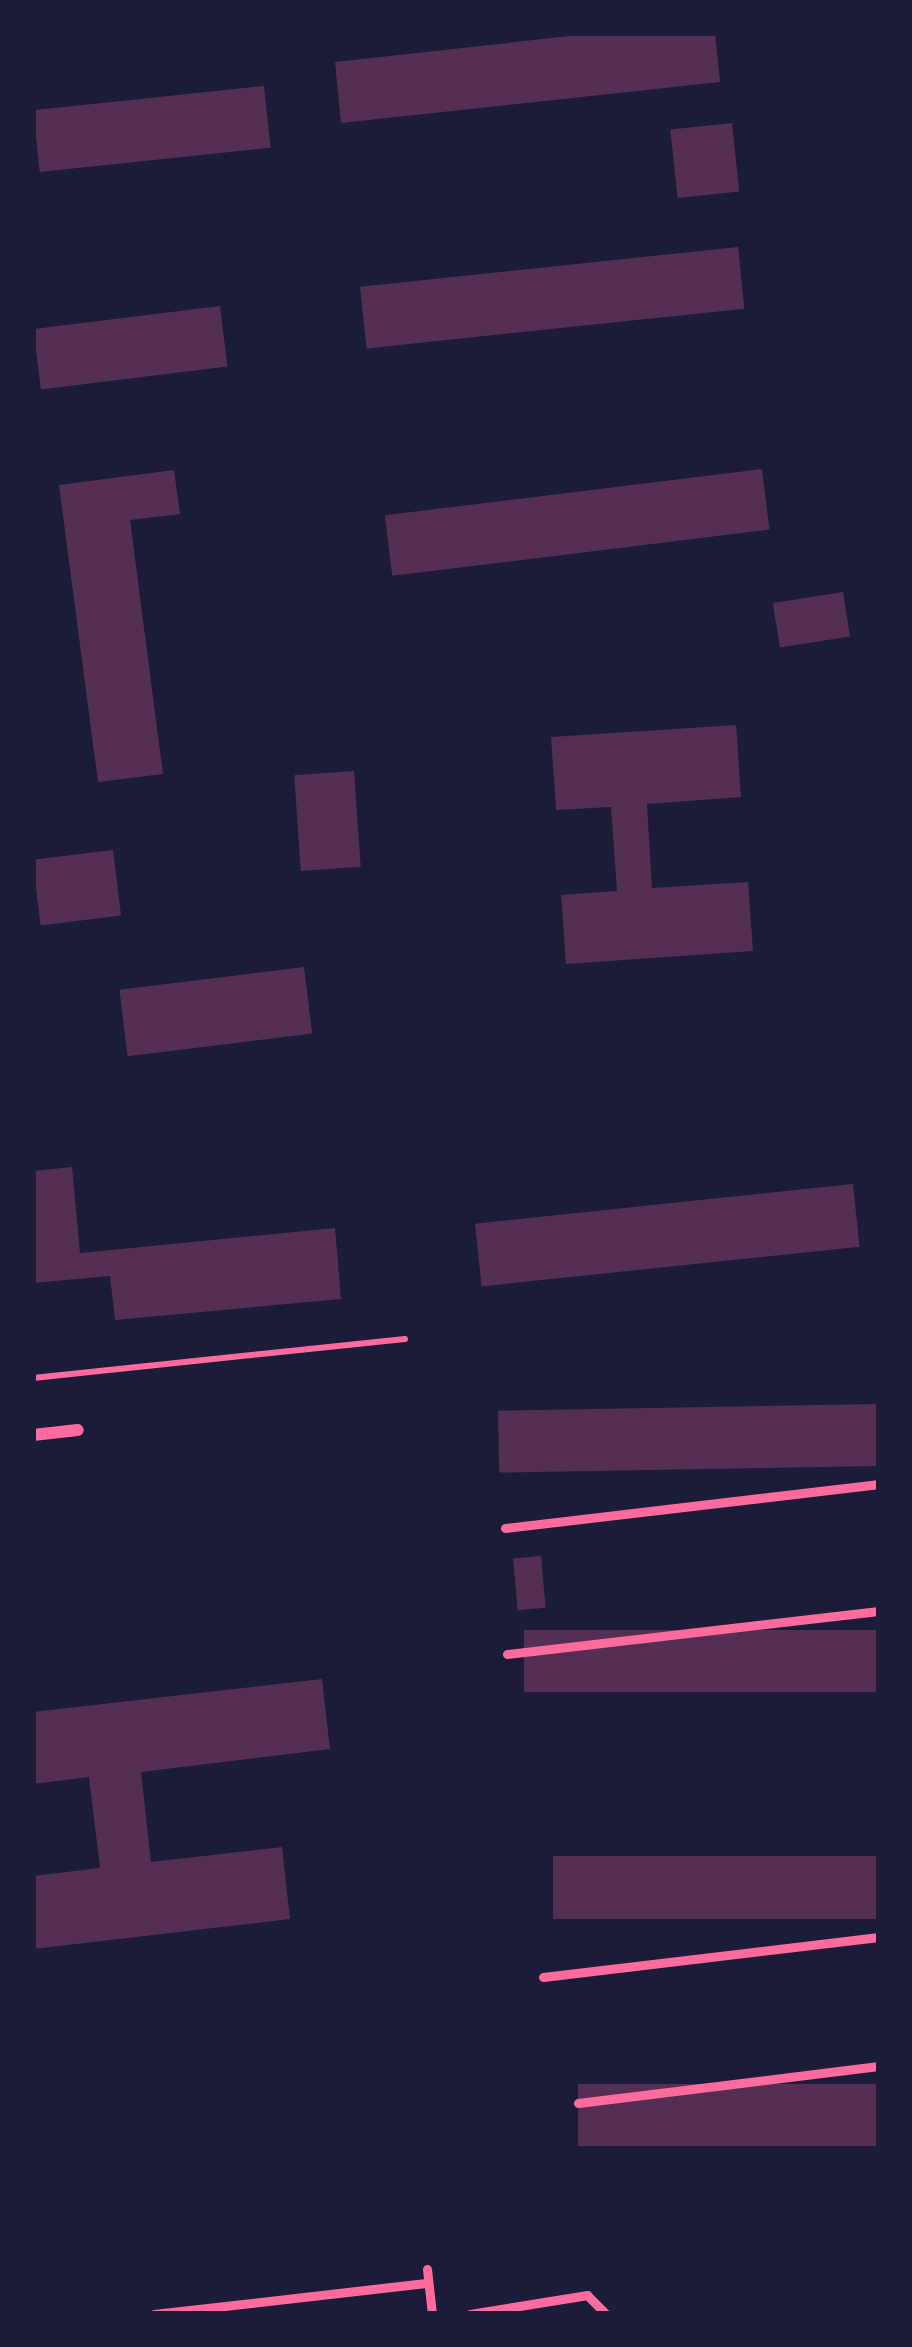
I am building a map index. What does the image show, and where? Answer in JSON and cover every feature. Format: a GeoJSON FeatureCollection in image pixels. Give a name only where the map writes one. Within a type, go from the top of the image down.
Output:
{"type":"FeatureCollection","features":[{"type":"Feature","properties":{"kind":"street"},"geometry":{"type":"LineString","coordinates":[[33,1435],[78,1430]]}},
{"type":"Feature","properties":{"kind":"lane"},"geometry":{"type":"LineString","coordinates":[[506,1528],[879,1484]]}},
{"type":"Feature","properties":{"kind":"lane"},"geometry":{"type":"LineString","coordinates":[[507,1654],[879,1611]]}},
{"type":"Feature","properties":{"kind":"lane"},"geometry":{"type":"LineString","coordinates":[[543,1977],[879,1937]]}},
{"type":"Feature","properties":{"kind":"lane"},"geometry":{"type":"LineString","coordinates":[[578,2103],[879,2066]]}},
{"type":"Feature","properties":{"kind":"lane"},"geometry":{"type":"LineString","coordinates":[[427,2269],[432,2314]]}},
{"type":"Feature","properties":{"kind":"lane"},"geometry":{"type":"LineString","coordinates":[[154,2314],[428,2283]]}},
{"type":"Feature","properties":{"kind":"lane"},"geometry":{"type":"LineString","coordinates":[[470,2314],[586,2295],[606,2314]]}},
{"type":"Feature","properties":{"kind":"path"},"geometry":{"type":"LineString","coordinates":[[33,1378],[405,1339]]}},
{"type":"Feature","properties":{"kind":"building"},"geometry":{"type":"Polygon","coordinates":[[[597,33],[715,33],[720,82],[341,123],[335,62],[597,33]]]}},
{"type":"Feature","properties":{"kind":"building"},"geometry":{"type":"Polygon","coordinates":[[[264,86],[270,148],[40,172],[33,110],[264,86]]]}},
{"type":"Feature","properties":{"kind":"building"},"geometry":{"type":"Polygon","coordinates":[[[732,123],[739,192],[678,198],[670,129],[732,123]]]}},
{"type":"Feature","properties":{"kind":"building"},"geometry":{"type":"Polygon","coordinates":[[[738,247],[744,309],[367,348],[360,287],[738,247]]]}},
{"type":"Feature","properties":{"kind":"building"},"geometry":{"type":"Polygon","coordinates":[[[220,306],[227,367],[41,389],[33,329],[220,306]]]}},
{"type":"Feature","properties":{"kind":"building"},"geometry":{"type":"Polygon","coordinates":[[[762,469],[769,530],[392,576],[385,515],[762,469]]]}},
{"type":"Feature","properties":{"kind":"building"},"geometry":{"type":"Polygon","coordinates":[[[174,470],[180,514],[130,520],[163,774],[98,782],[59,485],[174,470]]]}},
{"type":"Feature","properties":{"kind":"building"},"geometry":{"type":"Polygon","coordinates":[[[843,592],[850,636],[780,648],[773,603],[843,592]]]}},
{"type":"Feature","properties":{"kind":"building"},"geometry":{"type":"Polygon","coordinates":[[[736,725],[741,797],[647,804],[652,888],[748,882],[753,951],[566,964],[561,895],[617,891],[611,807],[556,810],[551,737],[736,725]]]}},
{"type":"Feature","properties":{"kind":"building"},"geometry":{"type":"Polygon","coordinates":[[[354,771],[361,867],[301,871],[294,775],[354,771]]]}},
{"type":"Feature","properties":{"kind":"building"},"geometry":{"type":"Polygon","coordinates":[[[113,850],[121,916],[41,925],[33,860],[113,850]]]}},
{"type":"Feature","properties":{"kind":"building"},"geometry":{"type":"Polygon","coordinates":[[[304,967],[312,1034],[128,1056],[119,990],[304,967]]]}},
{"type":"Feature","properties":{"kind":"building"},"geometry":{"type":"Polygon","coordinates":[[[72,1167],[80,1253],[335,1228],[341,1299],[115,1320],[110,1276],[33,1283],[33,1171],[72,1167]]]}},
{"type":"Feature","properties":{"kind":"building"},"geometry":{"type":"Polygon","coordinates":[[[853,1184],[860,1247],[482,1286],[475,1224],[853,1184]]]}},
{"type":"Feature","properties":{"kind":"building"},"geometry":{"type":"Polygon","coordinates":[[[878,1404],[879,1466],[499,1473],[498,1411],[878,1404]]]}},
{"type":"Feature","properties":{"kind":"building"},"geometry":{"type":"Polygon","coordinates":[[[541,1556],[546,1608],[518,1610],[513,1558],[541,1556]]]}},
{"type":"Feature","properties":{"kind":"building"},"geometry":{"type":"Polygon","coordinates":[[[524,1630],[879,1630],[879,1692],[524,1692],[524,1630]]]}},
{"type":"Feature","properties":{"kind":"building"},"geometry":{"type":"Polygon","coordinates":[[[322,1679],[330,1749],[141,1772],[151,1862],[282,1847],[290,1919],[33,1949],[33,1876],[100,1868],[89,1777],[33,1784],[33,1712],[322,1679]]]}},
{"type":"Feature","properties":{"kind":"building"},"geometry":{"type":"Polygon","coordinates":[[[553,1856],[879,1856],[879,1919],[553,1919],[553,1856]]]}},
{"type":"Feature","properties":{"kind":"building"},"geometry":{"type":"Polygon","coordinates":[[[578,2084],[879,2084],[879,2146],[578,2146],[578,2084]]]}}]}
